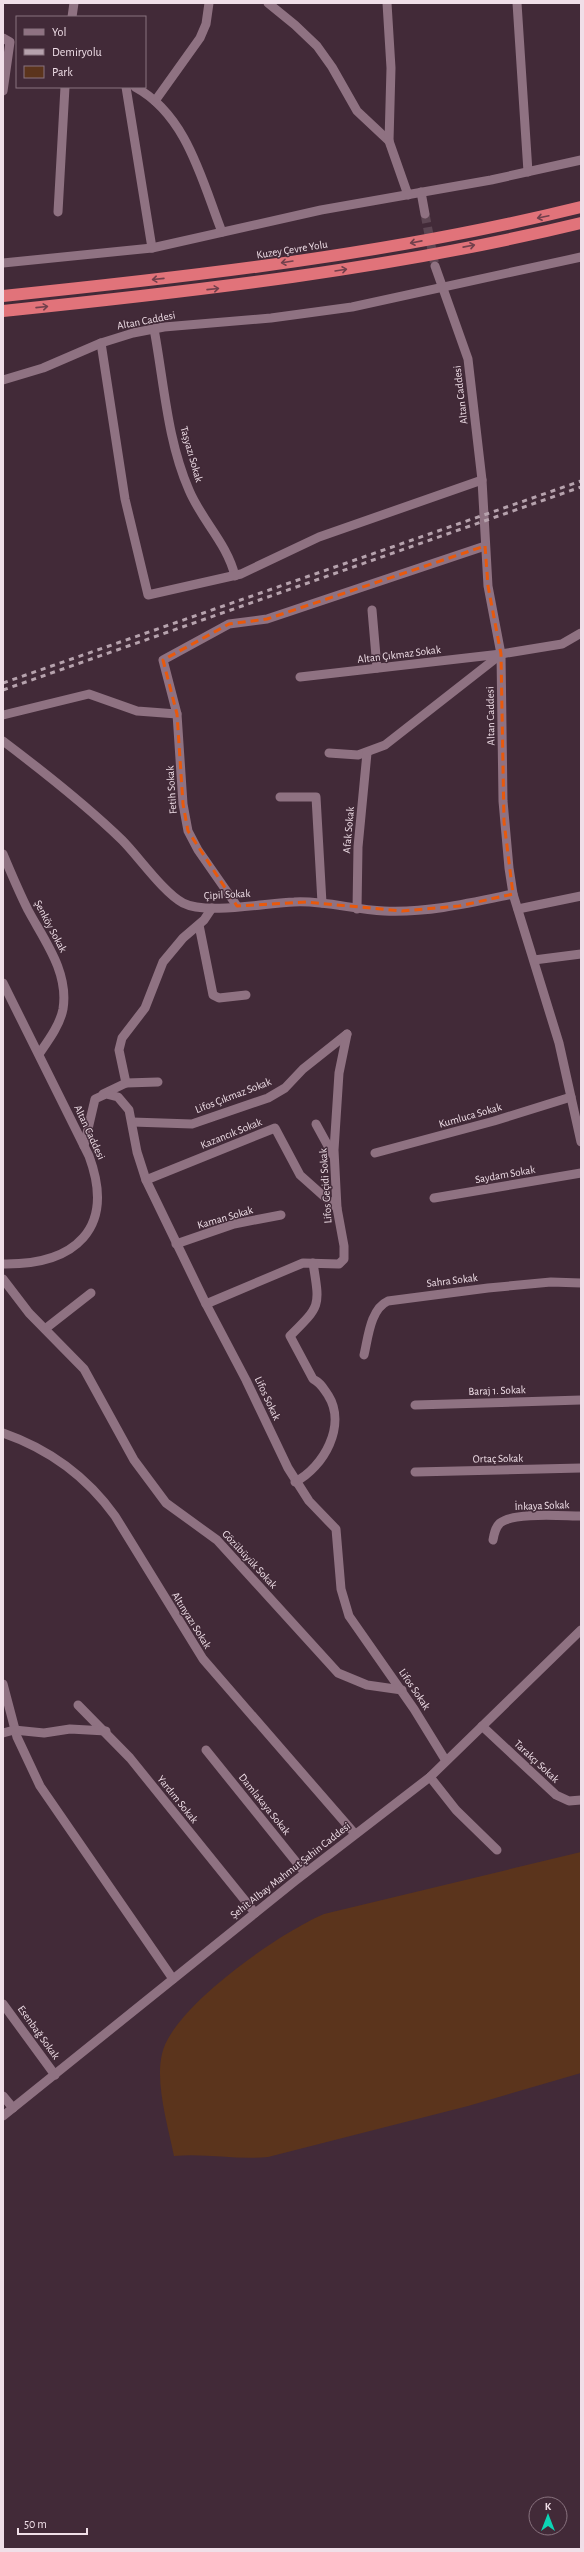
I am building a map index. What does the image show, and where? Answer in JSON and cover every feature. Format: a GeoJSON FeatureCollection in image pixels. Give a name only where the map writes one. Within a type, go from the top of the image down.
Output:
{"type":"FeatureCollection","features":[{"type":"Feature","properties":{"kind":"highway","name":"Kuzey Çevre Yolu"},"geometry":{"type":"LineString","coordinates":[[3,296],[218,273],[381,248],[581,208]]}},
{"type":"Feature","properties":{"kind":"highway"},"geometry":{"type":"LineString","coordinates":[[3,311],[225,287],[372,265],[581,223]]}},
{"type":"Feature","properties":{"kind":"street"},"geometry":{"type":"LineString","coordinates":[[72,16],[74,3]]}},
{"type":"Feature","properties":{"kind":"street"},"geometry":{"type":"LineString","coordinates":[[268,3],[296,25],[316,46],[332,68],[356,111],[389,141]]}},
{"type":"Feature","properties":{"kind":"street"},"geometry":{"type":"LineString","coordinates":[[387,3],[391,68],[389,141],[408,195]]}},
{"type":"Feature","properties":{"kind":"street"},"geometry":{"type":"LineString","coordinates":[[517,3],[528,172]]}},
{"type":"Feature","properties":{"kind":"street"},"geometry":{"type":"LineString","coordinates":[[155,101],[200,38],[206,24],[207,4]]}},
{"type":"Feature","properties":{"kind":"street"},"geometry":{"type":"LineString","coordinates":[[3,91],[10,41]]}},
{"type":"Feature","properties":{"kind":"street"},"geometry":{"type":"LineString","coordinates":[[58,212],[65,88]]}},
{"type":"Feature","properties":{"kind":"street"},"geometry":{"type":"LineString","coordinates":[[126,88],[152,248]]}},
{"type":"Feature","properties":{"kind":"street"},"geometry":{"type":"LineString","coordinates":[[136,88],[155,101],[170,116],[189,147],[222,232]]}},
{"type":"Feature","properties":{"kind":"street"},"geometry":{"type":"LineString","coordinates":[[3,263],[152,248],[321,210],[528,172],[581,160]]}},
{"type":"Feature","properties":{"kind":"street"},"geometry":{"type":"LineString","coordinates":[[421,192],[425,214]]}},
{"type":"Feature","properties":{"kind":"street"},"geometry":{"type":"LineString","coordinates":[[442,286],[581,256]]}},
{"type":"Feature","properties":{"kind":"street","name":"Altan Caddesi"},"geometry":{"type":"LineString","coordinates":[[435,266],[468,359],[482,480],[488,586],[501,654],[504,822],[513,894],[559,1043],[581,1142]]}},
{"type":"Feature","properties":{"kind":"street","name":"Altan Caddesi"},"geometry":{"type":"LineString","coordinates":[[3,380],[43,368],[101,343],[154,329],[312,313],[380,301],[442,286]]}},
{"type":"Feature","properties":{"kind":"street","name":"Taşyazı Sokak"},"geometry":{"type":"LineString","coordinates":[[154,329],[169,416],[183,472],[189,490],[207,524],[225,547],[234,576]]}},
{"type":"Feature","properties":{"kind":"street"},"geometry":{"type":"LineString","coordinates":[[101,343],[125,498],[148,596],[234,576],[319,537],[482,480]]}},
{"type":"Feature","properties":{"kind":"street","name":"Fetih Sokak"},"geometry":{"type":"LineString","coordinates":[[237,906],[198,850],[188,831],[183,804],[177,714],[163,660],[229,624],[267,619],[485,546]]}},
{"type":"Feature","properties":{"kind":"street"},"geometry":{"type":"LineString","coordinates":[[372,610],[377,668]]}},
{"type":"Feature","properties":{"kind":"street","name":"Altan Çıkmaz Sokak"},"geometry":{"type":"LineString","coordinates":[[300,677],[501,654],[562,644],[581,633]]}},
{"type":"Feature","properties":{"kind":"street"},"geometry":{"type":"LineString","coordinates":[[329,753],[348,755],[367,753],[393,739],[501,654]]}},
{"type":"Feature","properties":{"kind":"street"},"geometry":{"type":"LineString","coordinates":[[3,715],[89,694],[137,711],[177,714]]}},
{"type":"Feature","properties":{"kind":"street","name":"Çipil Sokak"},"geometry":{"type":"LineString","coordinates":[[3,741],[100,820],[176,898],[192,906],[212,908],[295,901],[322,903],[357,909],[421,910],[459,906],[513,894]]}},
{"type":"Feature","properties":{"kind":"street","name":"Afak Sokak"},"geometry":{"type":"LineString","coordinates":[[357,909],[358,847],[367,753]]}},
{"type":"Feature","properties":{"kind":"street"},"geometry":{"type":"LineString","coordinates":[[280,796],[316,796],[322,903]]}},
{"type":"Feature","properties":{"kind":"street","name":"Şenköy Sokak"},"geometry":{"type":"LineString","coordinates":[[3,854],[28,909],[51,950],[62,986],[63,1004],[60,1016],[38,1054]]}},
{"type":"Feature","properties":{"kind":"street"},"geometry":{"type":"LineString","coordinates":[[518,909],[581,896]]}},
{"type":"Feature","properties":{"kind":"street"},"geometry":{"type":"LineString","coordinates":[[126,1083],[119,1050],[122,1038],[145,1008],[163,962],[182,938],[199,925],[212,908]]}},
{"type":"Feature","properties":{"kind":"street"},"geometry":{"type":"LineString","coordinates":[[199,925],[214,995],[219,998],[246,995]]}},
{"type":"Feature","properties":{"kind":"street"},"geometry":{"type":"LineString","coordinates":[[534,960],[581,954]]}},
{"type":"Feature","properties":{"kind":"street","name":"Altan Caddesi"},"geometry":{"type":"LineString","coordinates":[[3,983],[84,1146],[94,1169],[99,1190],[99,1205],[92,1225],[74,1245],[56,1256],[28,1263],[3,1264]]}},
{"type":"Feature","properties":{"kind":"street","name":"Lifos Çıkmaz Sokak"},"geometry":{"type":"LineString","coordinates":[[132,1122],[192,1124],[268,1098],[285,1088],[303,1069],[346,1034]]}},
{"type":"Feature","properties":{"kind":"street","name":"Lifos Geçidi Sokak"},"geometry":{"type":"LineString","coordinates":[[206,1304],[303,1263],[339,1264],[344,1260],[344,1246],[337,1208],[334,1156],[339,1073],[346,1034]]}},
{"type":"Feature","properties":{"kind":"street"},"geometry":{"type":"LineString","coordinates":[[84,1146],[92,1106],[95,1099],[126,1083],[158,1082]]}},
{"type":"Feature","properties":{"kind":"street","name":"Lifos Sokak"},"geometry":{"type":"LineString","coordinates":[[101,1095],[110,1094],[121,1099],[129,1110],[137,1152],[146,1180],[176,1244],[246,1380],[295,1482],[336,1529],[342,1589],[346,1607],[350,1616],[402,1690],[446,1761]]}},
{"type":"Feature","properties":{"kind":"street","name":"Kumluca Sokak"},"geometry":{"type":"LineString","coordinates":[[375,1154],[494,1121],[571,1097]]}},
{"type":"Feature","properties":{"kind":"street"},"geometry":{"type":"LineString","coordinates":[[316,1124],[334,1156]]}},
{"type":"Feature","properties":{"kind":"street","name":"Kazancık Sokak"},"geometry":{"type":"LineString","coordinates":[[146,1180],[275,1128],[300,1175],[337,1208]]}},
{"type":"Feature","properties":{"kind":"street","name":"Saydam Sokak"},"geometry":{"type":"LineString","coordinates":[[434,1198],[581,1173]]}},
{"type":"Feature","properties":{"kind":"street","name":"Kaman Sokak"},"geometry":{"type":"LineString","coordinates":[[176,1244],[234,1224],[280,1215]]}},
{"type":"Feature","properties":{"kind":"street"},"geometry":{"type":"LineString","coordinates":[[295,1482],[307,1475],[321,1460],[333,1435],[335,1423],[334,1410],[330,1398],[320,1382],[313,1379],[290,1336],[316,1307],[318,1297],[313,1263]]}},
{"type":"Feature","properties":{"kind":"street","name":"Gözübüyük Sokak"},"geometry":{"type":"LineString","coordinates":[[3,1279],[29,1313],[84,1369],[134,1460],[166,1503],[217,1540],[338,1673],[367,1685],[402,1690]]}},
{"type":"Feature","properties":{"kind":"street","name":"Sahra Sokak"},"geometry":{"type":"LineString","coordinates":[[364,1355],[373,1320],[382,1304],[388,1301],[496,1287],[581,1283]]}},
{"type":"Feature","properties":{"kind":"street"},"geometry":{"type":"LineString","coordinates":[[45,1329],[91,1293]]}},
{"type":"Feature","properties":{"kind":"street","name":"Baraj 1. Sokak"},"geometry":{"type":"LineString","coordinates":[[415,1405],[581,1400]]}},
{"type":"Feature","properties":{"kind":"street","name":"Altınyazı Sokak"},"geometry":{"type":"LineString","coordinates":[[3,1433],[31,1444],[54,1457],[79,1475],[100,1496],[116,1516],[203,1660],[355,1834]]}},
{"type":"Feature","properties":{"kind":"street","name":"Ortaç Sokak"},"geometry":{"type":"LineString","coordinates":[[415,1472],[581,1468]]}},
{"type":"Feature","properties":{"kind":"street","name":"İnkaya Sokak"},"geometry":{"type":"LineString","coordinates":[[493,1540],[495,1530],[500,1523],[511,1518],[581,1516]]}},
{"type":"Feature","properties":{"kind":"street","name":"Şehit Albay Mahmut Şahin Caddesi"},"geometry":{"type":"LineString","coordinates":[[3,2116],[305,1873],[430,1777],[581,1630]]}},
{"type":"Feature","properties":{"kind":"street"},"geometry":{"type":"LineString","coordinates":[[3,1684],[14,1730],[40,1786],[173,1980]]}},
{"type":"Feature","properties":{"kind":"street","name":"Yardım Sokak"},"geometry":{"type":"LineString","coordinates":[[78,1705],[106,1731],[135,1764],[255,1913]]}},
{"type":"Feature","properties":{"kind":"street","name":"Tarakçı Sokak"},"geometry":{"type":"LineString","coordinates":[[482,1726],[556,1795],[569,1801],[581,1800]]}},
{"type":"Feature","properties":{"kind":"street"},"geometry":{"type":"LineString","coordinates":[[3,1733],[14,1730],[44,1733],[70,1729],[106,1731]]}},
{"type":"Feature","properties":{"kind":"street","name":"Damlakaya Sokak"},"geometry":{"type":"LineString","coordinates":[[206,1750],[305,1873]]}},
{"type":"Feature","properties":{"kind":"street"},"geometry":{"type":"LineString","coordinates":[[430,1777],[456,1810],[497,1850]]}},
{"type":"Feature","properties":{"kind":"street","name":"Esenbağ Sokak"},"geometry":{"type":"LineString","coordinates":[[3,2004],[55,2075]]}},
{"type":"Feature","properties":{"kind":"street"},"geometry":{"type":"LineString","coordinates":[[3,2096],[13,2108]]}},
{"type":"Feature","properties":{"kind":"highlighted area"},"geometry":{"type":"Polygon","coordinates":[[[485,546],[488,586],[501,654],[504,822],[513,894],[459,906],[402,911],[306,902],[237,906],[188,831],[183,804],[177,714],[163,660],[229,624],[267,619],[485,546]]]}},
{"type":"Feature","properties":{"kind":"green space"},"geometry":{"type":"Polygon","coordinates":[[[581,1852],[581,2073],[468,2106],[268,2157],[245,2158],[198,2155],[174,2156],[161,2091],[160,2065],[162,2054],[170,2035],[185,2015],[206,1994],[256,1954],[305,1923],[324,1914],[581,1852]]]}},
{"type":"Feature","properties":{"kind":"tunnel"},"geometry":{"type":"LineString","coordinates":[[425,214],[435,266]]}},
{"type":"Feature","properties":{"kind":"railway"},"geometry":{"type":"LineString","coordinates":[[3,683],[581,481]]}},
{"type":"Feature","properties":{"kind":"railway"},"geometry":{"type":"LineString","coordinates":[[3,690],[581,487]]}}]}
